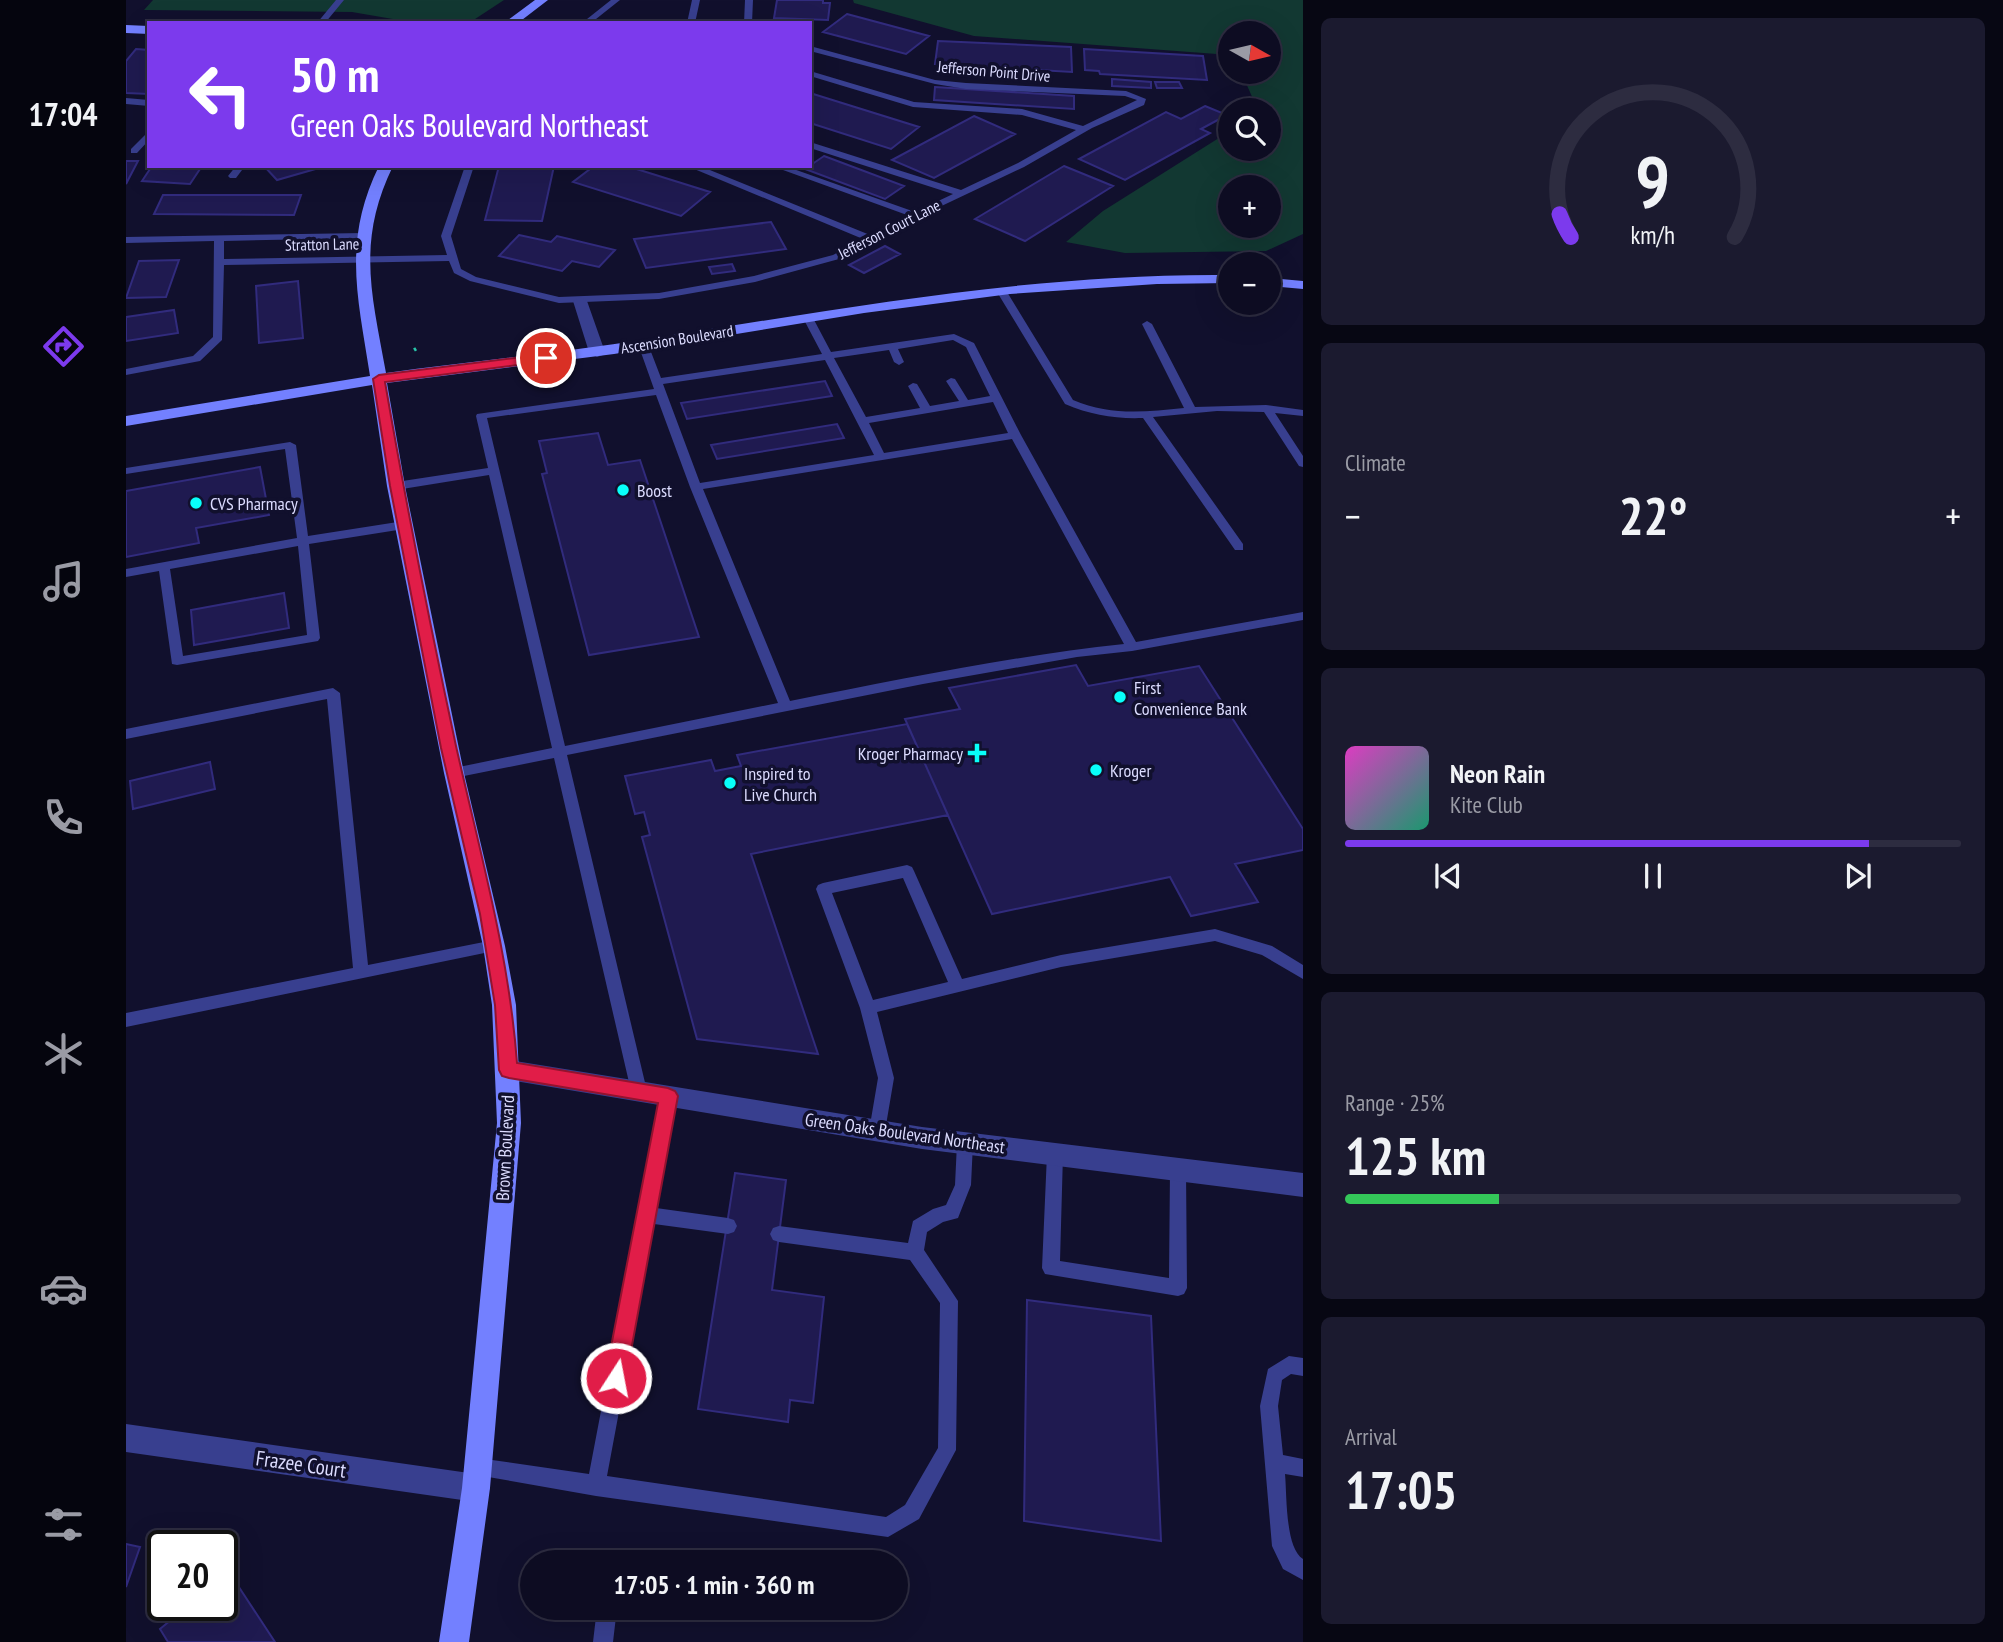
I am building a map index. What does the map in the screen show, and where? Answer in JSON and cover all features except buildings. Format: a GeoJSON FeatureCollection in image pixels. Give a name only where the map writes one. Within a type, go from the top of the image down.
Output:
{"type":"FeatureCollection","features":[{"type":"Feature","properties":{"kind":"street"},"geometry":{"type":"LineString","coordinates":[[513,21],[542,0]]}},
{"type":"Feature","properties":{"kind":"street"},"geometry":{"type":"LineString","coordinates":[[126,29],[147,30]]}},
{"type":"Feature","properties":{"kind":"street","name":"Brown Boulevard"},"geometry":{"type":"LineString","coordinates":[[385,168],[368,209],[360,259],[396,486],[454,773],[494,946],[504,1005],[509,1070],[509,1123],[477,1477],[454,1642]]}},
{"type":"Feature","properties":{"kind":"street","name":"Ascension Boulevard"},"geometry":{"type":"LineString","coordinates":[[126,421],[379,379],[597,352],[898,304],[1092,281],[1218,279]]}},
{"type":"Feature","properties":{"kind":"street"},"geometry":{"type":"LineString","coordinates":[[1281,283],[1303,285]]}},
{"type":"Feature","properties":{"kind":"street"},"geometry":{"type":"LineString","coordinates":[[580,301],[597,352]]}},
{"type":"Feature","properties":{"kind":"street","name":"Green Oaks Boulevard Northeast"},"geometry":{"type":"LineString","coordinates":[[509,1070],[877,1131],[1303,1185]]}},
{"type":"Feature","properties":{"kind":"street","name":"Frazee Court"},"geometry":{"type":"LineString","coordinates":[[126,1438],[477,1477]]}},
{"type":"Feature","properties":{"kind":"lane"},"geometry":{"type":"LineString","coordinates":[[323,21],[340,0]]}},
{"type":"Feature","properties":{"kind":"lane"},"geometry":{"type":"LineString","coordinates":[[589,21],[616,0]]}},
{"type":"Feature","properties":{"kind":"lane"},"geometry":{"type":"LineString","coordinates":[[691,21],[696,0]]}},
{"type":"Feature","properties":{"kind":"lane"},"geometry":{"type":"LineString","coordinates":[[748,0],[748,21]]}},
{"type":"Feature","properties":{"kind":"lane","name":"Jefferson Point Drive"},"geometry":{"type":"LineString","coordinates":[[812,49],[946,83],[1138,97]]}},
{"type":"Feature","properties":{"kind":"lane"},"geometry":{"type":"LineString","coordinates":[[812,74],[913,104],[1022,112],[1084,129]]}},
{"type":"Feature","properties":{"kind":"lane","name":"Jefferson Court Lane"},"geometry":{"type":"LineString","coordinates":[[451,258],[457,271],[473,279],[533,296],[580,301],[666,295],[755,279],[835,257],[915,215],[1021,165],[1084,129],[1141,103],[1142,99],[1138,97]]}},
{"type":"Feature","properties":{"kind":"lane"},"geometry":{"type":"LineString","coordinates":[[126,101],[147,103]]}},
{"type":"Feature","properties":{"kind":"lane"},"geometry":{"type":"LineString","coordinates":[[134,150],[147,136]]}},
{"type":"Feature","properties":{"kind":"lane"},"geometry":{"type":"LineString","coordinates":[[812,146],[961,193]]}},
{"type":"Feature","properties":{"kind":"lane"},"geometry":{"type":"LineString","coordinates":[[233,176],[239,168]]}},
{"type":"Feature","properties":{"kind":"lane"},"geometry":{"type":"LineString","coordinates":[[451,258],[446,236],[469,168]]}},
{"type":"Feature","properties":{"kind":"lane"},"geometry":{"type":"LineString","coordinates":[[696,168],[870,238]]}},
{"type":"Feature","properties":{"kind":"lane"},"geometry":{"type":"LineString","coordinates":[[782,168],[915,215]]}},
{"type":"Feature","properties":{"kind":"lane","name":"Stratton Lane"},"geometry":{"type":"LineString","coordinates":[[126,240],[364,236]]}},
{"type":"Feature","properties":{"kind":"lane"},"geometry":{"type":"LineString","coordinates":[[126,372],[196,359],[218,338],[219,238]]}},
{"type":"Feature","properties":{"kind":"lane","name":"Stratton Lane"},"geometry":{"type":"LineString","coordinates":[[218,262],[360,259],[406,261],[451,258]]}},
{"type":"Feature","properties":{"kind":"lane"},"geometry":{"type":"LineString","coordinates":[[1002,292],[1069,402],[1087,412],[1109,416],[1266,408],[1303,413]]}},
{"type":"Feature","properties":{"kind":"lane"},"geometry":{"type":"LineString","coordinates":[[808,318],[881,457]]}},
{"type":"Feature","properties":{"kind":"lane"},"geometry":{"type":"LineString","coordinates":[[1147,324],[1191,410]]}},
{"type":"Feature","properties":{"kind":"lane"},"geometry":{"type":"LineString","coordinates":[[639,1091],[481,416],[659,387],[827,355],[954,337],[970,345],[1015,435],[1132,647]]}},
{"type":"Feature","properties":{"kind":"lane"},"geometry":{"type":"LineString","coordinates":[[926,341],[936,356]]}},
{"type":"Feature","properties":{"kind":"lane"},"geometry":{"type":"LineString","coordinates":[[643,344],[696,487],[786,707]]}},
{"type":"Feature","properties":{"kind":"lane"},"geometry":{"type":"LineString","coordinates":[[891,346],[900,362]]}},
{"type":"Feature","properties":{"kind":"lane"},"geometry":{"type":"LineString","coordinates":[[951,381],[965,403]]}},
{"type":"Feature","properties":{"kind":"lane"},"geometry":{"type":"LineString","coordinates":[[913,386],[926,409]]}},
{"type":"Feature","properties":{"kind":"lane"},"geometry":{"type":"LineString","coordinates":[[862,421],[998,398]]}},
{"type":"Feature","properties":{"kind":"lane"},"geometry":{"type":"LineString","coordinates":[[1266,408],[1303,464]]}},
{"type":"Feature","properties":{"kind":"lane"},"geometry":{"type":"LineString","coordinates":[[1145,414],[1239,547]]}},
{"type":"Feature","properties":{"kind":"lane"},"geometry":{"type":"LineString","coordinates":[[696,487],[1015,435]]}},
{"type":"Feature","properties":{"kind":"lane"},"geometry":{"type":"LineString","coordinates":[[126,471],[290,444],[314,638],[177,661],[164,566]]}},
{"type":"Feature","properties":{"kind":"lane"},"geometry":{"type":"LineString","coordinates":[[396,486],[494,471]]}},
{"type":"Feature","properties":{"kind":"lane"},"geometry":{"type":"LineString","coordinates":[[126,573],[404,525]]}},
{"type":"Feature","properties":{"kind":"lane"},"geometry":{"type":"LineString","coordinates":[[454,773],[1077,653],[1132,647],[1303,616]]}},
{"type":"Feature","properties":{"kind":"lane"},"geometry":{"type":"LineString","coordinates":[[126,734],[333,693],[361,973]]}},
{"type":"Feature","properties":{"kind":"lane"},"geometry":{"type":"LineString","coordinates":[[877,1131],[886,1078],[867,1008],[823,889],[907,871],[957,986]]}},
{"type":"Feature","properties":{"kind":"lane"},"geometry":{"type":"LineString","coordinates":[[867,1008],[1060,961],[1215,935],[1267,950],[1303,973]]}},
{"type":"Feature","properties":{"kind":"lane"},"geometry":{"type":"LineString","coordinates":[[126,1020],[494,946]]}},
{"type":"Feature","properties":{"kind":"lane"},"geometry":{"type":"LineString","coordinates":[[596,1486],[668,1096]]}},
{"type":"Feature","properties":{"kind":"lane"},"geometry":{"type":"LineString","coordinates":[[477,1477],[596,1486],[888,1527],[912,1512],[947,1450],[949,1301],[915,1252],[919,1227],[939,1215],[952,1213],[963,1185],[965,1143]]}},
{"type":"Feature","properties":{"kind":"lane"},"geometry":{"type":"LineString","coordinates":[[1055,1154],[1051,1268],[1178,1288],[1178,1170]]}},
{"type":"Feature","properties":{"kind":"lane"},"geometry":{"type":"LineString","coordinates":[[646,1215],[728,1226]]}},
{"type":"Feature","properties":{"kind":"lane"},"geometry":{"type":"LineString","coordinates":[[779,1234],[915,1252]]}},
{"type":"Feature","properties":{"kind":"lane"},"geometry":{"type":"LineString","coordinates":[[1303,1367],[1289,1365],[1274,1375],[1269,1406],[1282,1546],[1290,1562],[1303,1570]]}},
{"type":"Feature","properties":{"kind":"lane"},"geometry":{"type":"LineString","coordinates":[[1274,1463],[1303,1468]]}},
{"type":"Feature","properties":{"kind":"lane"},"geometry":{"type":"LineString","coordinates":[[603,1642],[606,1620]]}},
{"type":"Feature","properties":{"kind":"green space"},"geometry":{"type":"Polygon","coordinates":[[[153,0],[504,0],[472,21],[404,21],[352,12],[144,10],[153,0]]]}},
{"type":"Feature","properties":{"kind":"green space"},"geometry":{"type":"Polygon","coordinates":[[[853,0],[1303,0],[1303,234],[1266,251],[1125,253],[1066,242],[1103,211],[1218,139],[1218,161],[1281,161],[1281,98],[1253,98],[1246,84],[1281,84],[1281,21],[1218,21],[1218,54],[974,36],[854,3],[853,0]]]}},
{"type":"Feature","properties":{"kind":"place","name":"Boost"},"geometry":{"type":"Point","coordinates":[623,490]}},
{"type":"Feature","properties":{"kind":"place","name":"CVS Pharmacy"},"geometry":{"type":"Point","coordinates":[196,503]}},
{"type":"Feature","properties":{"kind":"place","name":"First Convenience Bank"},"geometry":{"type":"Point","coordinates":[1120,697]}},
{"type":"Feature","properties":{"kind":"place","name":"Kroger Pharmacy"},"geometry":{"type":"Point","coordinates":[977,753]}},
{"type":"Feature","properties":{"kind":"place","name":"Kroger"},"geometry":{"type":"Point","coordinates":[1096,770]}},
{"type":"Feature","properties":{"kind":"place","name":"Inspired to Live Church"},"geometry":{"type":"Point","coordinates":[730,783]}},
{"type":"Feature","properties":{"kind":"route"},"geometry":{"type":"LineString","coordinates":[[546,358],[379,379],[396,486],[454,773],[488,914],[504,1005],[509,1070],[668,1096],[616,1378]]}}]}
